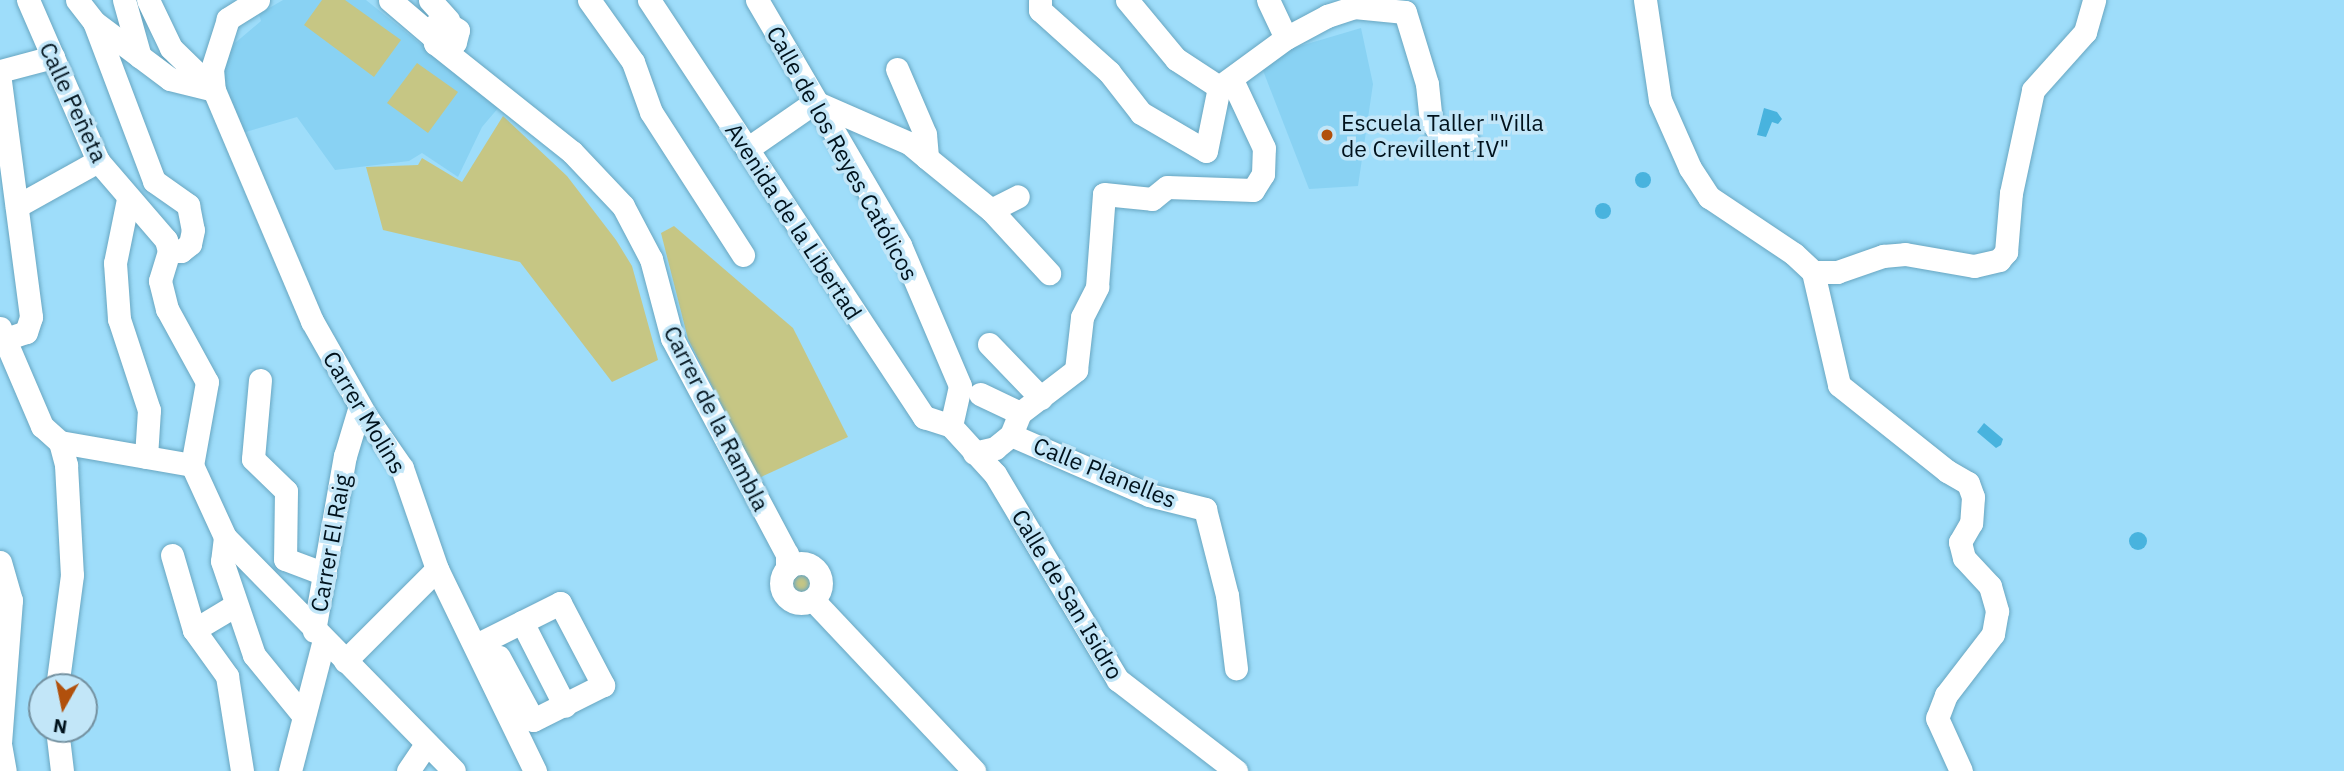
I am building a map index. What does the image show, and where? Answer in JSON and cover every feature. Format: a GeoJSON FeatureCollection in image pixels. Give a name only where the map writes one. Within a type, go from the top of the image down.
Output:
{"type":"FeatureCollection","features":[{"type":"Feature","properties":{"kind":"street","name":"Calle Peñeta"},"geometry":{"type":"LineString","coordinates":[[28,0],[98,161],[128,200],[159,231],[169,251]]}},
{"type":"Feature","properties":{"kind":"street"},"geometry":{"type":"LineString","coordinates":[[77,0],[94,22],[170,79],[214,90]]}},
{"type":"Feature","properties":{"kind":"street"},"geometry":{"type":"LineString","coordinates":[[124,0],[140,57]]}},
{"type":"Feature","properties":{"kind":"street"},"geometry":{"type":"LineString","coordinates":[[148,0],[171,48],[214,90]]}},
{"type":"Feature","properties":{"kind":"street"},"geometry":{"type":"LineString","coordinates":[[214,90],[212,69],[224,9],[258,0]]}},
{"type":"Feature","properties":{"kind":"street","name":"Carrer de la Rambla"},"geometry":{"type":"LineString","coordinates":[[390,0],[445,33],[497,89],[601,179],[623,206],[651,258],[669,327],[684,362],[793,562]]}},
{"type":"Feature","properties":{"kind":"street"},"geometry":{"type":"LineString","coordinates":[[430,0],[445,33]]}},
{"type":"Feature","properties":{"kind":"street"},"geometry":{"type":"LineString","coordinates":[[589,0],[633,62],[651,112],[743,255]]}},
{"type":"Feature","properties":{"kind":"street","name":"Calle de los Reyes Católicos"},"geometry":{"type":"LineString","coordinates":[[757,0],[900,245],[960,386],[951,426]]}},
{"type":"Feature","properties":{"kind":"street"},"geometry":{"type":"LineString","coordinates":[[1040,0],[1040,10],[1109,72],[1141,113],[1206,151],[1225,84],[1286,38],[1354,6],[1405,12],[1427,83],[1431,120],[1438,131],[1467,140]]}},
{"type":"Feature","properties":{"kind":"street"},"geometry":{"type":"LineString","coordinates":[[1127,0],[1176,59],[1225,84]]}},
{"type":"Feature","properties":{"kind":"street"},"geometry":{"type":"LineString","coordinates":[[1268,0],[1286,38]]}},
{"type":"Feature","properties":{"kind":"street"},"geometry":{"type":"LineString","coordinates":[[1645,0],[1660,100],[1690,168],[1709,197],[1794,254],[1813,272],[1839,385],[1947,471],[1968,483],[1972,497],[1971,523],[1960,542],[1964,558],[1990,586],[1997,611],[1993,634],[1947,695],[1937,718],[1961,771]]}},
{"type":"Feature","properties":{"kind":"street"},"geometry":{"type":"LineString","coordinates":[[1813,272],[1837,272],[1883,256],[1905,254],[1975,266],[1998,260],[2006,252],[2016,168],[2033,90],[2085,32],[2094,0]]}},
{"type":"Feature","properties":{"kind":"street","name":"Avenida de la Libertad"},"geometry":{"type":"LineString","coordinates":[[655,2],[747,149],[924,417],[951,426]]}},
{"type":"Feature","properties":{"kind":"street"},"geometry":{"type":"LineString","coordinates":[[94,22],[154,181],[188,205],[193,230],[190,244],[181,251],[169,251],[160,281],[167,309],[207,382],[192,465],[225,537],[454,771]]}},
{"type":"Feature","properties":{"kind":"street"},"geometry":{"type":"LineString","coordinates":[[0,71],[53,57]]}},
{"type":"Feature","properties":{"kind":"street"},"geometry":{"type":"LineString","coordinates":[[897,69],[925,134],[927,158]]}},
{"type":"Feature","properties":{"kind":"street"},"geometry":{"type":"LineString","coordinates":[[0,81],[32,317],[26,332],[3,333],[42,426],[60,442],[192,465]]}},
{"type":"Feature","properties":{"kind":"street","name":"Calle Planelles"},"geometry":{"type":"LineString","coordinates":[[974,453],[995,449],[1011,435],[1020,413],[1076,370],[1082,317],[1097,287],[1104,194],[1152,199],[1167,187],[1254,190],[1263,174],[1264,148],[1225,84]]}},
{"type":"Feature","properties":{"kind":"street","name":"Carrer Molins"},"geometry":{"type":"LineString","coordinates":[[214,90],[312,321],[360,406],[402,468],[437,569],[477,645],[535,771]]}},
{"type":"Feature","properties":{"kind":"street"},"geometry":{"type":"LineString","coordinates":[[747,149],[815,102],[909,143],[991,210],[1049,273]]}},
{"type":"Feature","properties":{"kind":"street"},"geometry":{"type":"LineString","coordinates":[[17,206],[98,161]]}},
{"type":"Feature","properties":{"kind":"street"},"geometry":{"type":"LineString","coordinates":[[991,210],[1018,196]]}},
{"type":"Feature","properties":{"kind":"street"},"geometry":{"type":"LineString","coordinates":[[128,200],[115,263],[119,319],[149,410],[146,457]]}},
{"type":"Feature","properties":{"kind":"street","name":"Calle Planelles"},"geometry":{"type":"LineString","coordinates":[[989,344],[1041,398]]}},
{"type":"Feature","properties":{"kind":"street"},"geometry":{"type":"LineString","coordinates":[[260,380],[253,459],[286,491],[285,559],[325,574]]}},
{"type":"Feature","properties":{"kind":"street","name":"Calle Planelles"},"geometry":{"type":"LineString","coordinates":[[980,394],[1020,413]]}},
{"type":"Feature","properties":{"kind":"street","name":"Carrer El Raig"},"geometry":{"type":"LineString","coordinates":[[290,771],[319,635],[325,574],[345,456],[360,406]]}},
{"type":"Feature","properties":{"kind":"street","name":"Calle de San Isidro"},"geometry":{"type":"LineString","coordinates":[[951,426],[995,474],[1118,680],[1236,771]]}},
{"type":"Feature","properties":{"kind":"street","name":"Calle Planelles"},"geometry":{"type":"LineString","coordinates":[[1011,435],[1149,495],[1205,509],[1227,596],[1236,668]]}},
{"type":"Feature","properties":{"kind":"street"},"geometry":{"type":"LineString","coordinates":[[59,673],[72,575],[66,465],[60,442]]}},
{"type":"Feature","properties":{"kind":"street","name":"Carrer El Raig"},"geometry":{"type":"LineString","coordinates":[[345,456],[359,448],[387,446]]}},
{"type":"Feature","properties":{"kind":"street"},"geometry":{"type":"LineString","coordinates":[[225,537],[222,561],[234,606],[254,654],[303,715]]}},
{"type":"Feature","properties":{"kind":"street"},"geometry":{"type":"LineString","coordinates":[[172,555],[194,630],[227,676],[242,771]]}},
{"type":"Feature","properties":{"kind":"street"},"geometry":{"type":"LineString","coordinates":[[0,562],[11,600],[0,744],[5,771]]}},
{"type":"Feature","properties":{"kind":"street"},"geometry":{"type":"LineString","coordinates":[[793,562],[816,569],[821,582],[813,600],[794,603],[784,595],[780,582],[793,562]]}},
{"type":"Feature","properties":{"kind":"street"},"geometry":{"type":"LineString","coordinates":[[345,661],[437,569]]}},
{"type":"Feature","properties":{"kind":"street"},"geometry":{"type":"LineString","coordinates":[[813,600],[974,771]]}},
{"type":"Feature","properties":{"kind":"street"},"geometry":{"type":"LineString","coordinates":[[477,645],[560,603],[602,682],[600,689],[531,719],[499,657]]}},
{"type":"Feature","properties":{"kind":"street"},"geometry":{"type":"LineString","coordinates":[[194,630],[234,606]]}},
{"type":"Feature","properties":{"kind":"street"},"geometry":{"type":"LineString","coordinates":[[522,622],[565,706]]}},
{"type":"Feature","properties":{"kind":"street"},"geometry":{"type":"LineString","coordinates":[[59,743],[62,771]]}},
{"type":"Feature","properties":{"kind":"street"},"geometry":{"type":"LineString","coordinates":[[408,771],[426,744]]}},
{"type":"Feature","properties":{"kind":"shaded area"},"geometry":{"type":"Polygon","coordinates":[[[283,0],[366,0],[499,107],[482,127],[458,177],[422,153],[409,161],[335,170],[297,117],[242,133],[218,75],[235,43],[261,21],[259,14],[283,0]]]}},
{"type":"Feature","properties":{"kind":"shaded area"},"geometry":{"type":"Polygon","coordinates":[[[322,0],[345,0],[401,40],[374,77],[304,25],[322,0]]]}},
{"type":"Feature","properties":{"kind":"shaded area","name":"Escuela Taller \"Villa de Crevillent IV\""},"geometry":{"type":"Polygon","coordinates":[[[1361,28],[1373,84],[1358,186],[1309,189],[1262,68],[1290,49],[1361,28]]]}},
{"type":"Feature","properties":{"kind":"shaded area"},"geometry":{"type":"Polygon","coordinates":[[[417,63],[458,92],[428,133],[387,103],[417,63]]]}},
{"type":"Feature","properties":{"kind":"shaded area"},"geometry":{"type":"Polygon","coordinates":[[[1764,108],[1777,112],[1782,119],[1778,124],[1772,122],[1766,137],[1757,135],[1764,108]]]}},
{"type":"Feature","properties":{"kind":"shaded area"},"geometry":{"type":"Polygon","coordinates":[[[503,116],[567,176],[616,240],[632,266],[658,360],[612,382],[520,262],[383,230],[366,167],[418,165],[422,158],[462,182],[503,116]]]}},
{"type":"Feature","properties":{"kind":"shaded area"},"geometry":{"type":"Polygon","coordinates":[[[1643,172],[1649,174],[1649,186],[1643,188],[1637,186],[1635,180],[1637,174],[1643,172]]]}},
{"type":"Feature","properties":{"kind":"shaded area"},"geometry":{"type":"Polygon","coordinates":[[[1600,203],[1606,203],[1611,211],[1609,217],[1600,219],[1595,214],[1595,208],[1600,203]]]}},
{"type":"Feature","properties":{"kind":"shaded area"},"geometry":{"type":"Polygon","coordinates":[[[674,226],[793,328],[848,437],[759,478],[688,339],[661,233],[674,226]]]}},
{"type":"Feature","properties":{"kind":"shaded area"},"geometry":{"type":"Polygon","coordinates":[[[1984,423],[2003,439],[2001,445],[1996,448],[1977,432],[1984,423]]]}},
{"type":"Feature","properties":{"kind":"shaded area"},"geometry":{"type":"Polygon","coordinates":[[[2138,532],[2144,535],[2147,541],[2144,547],[2138,550],[2132,547],[2129,541],[2132,535],[2138,532]]]}},
{"type":"Feature","properties":{"kind":"shaded area"},"geometry":{"type":"Polygon","coordinates":[[[801,572],[809,576],[813,584],[809,592],[801,596],[793,592],[789,584],[793,576],[801,572]]]}},
{"type":"Feature","properties":{"kind":"place","name":"Escuela Taller \"Villa de Crevillent IV\""},"geometry":{"type":"Point","coordinates":[1327,135]}}]}
